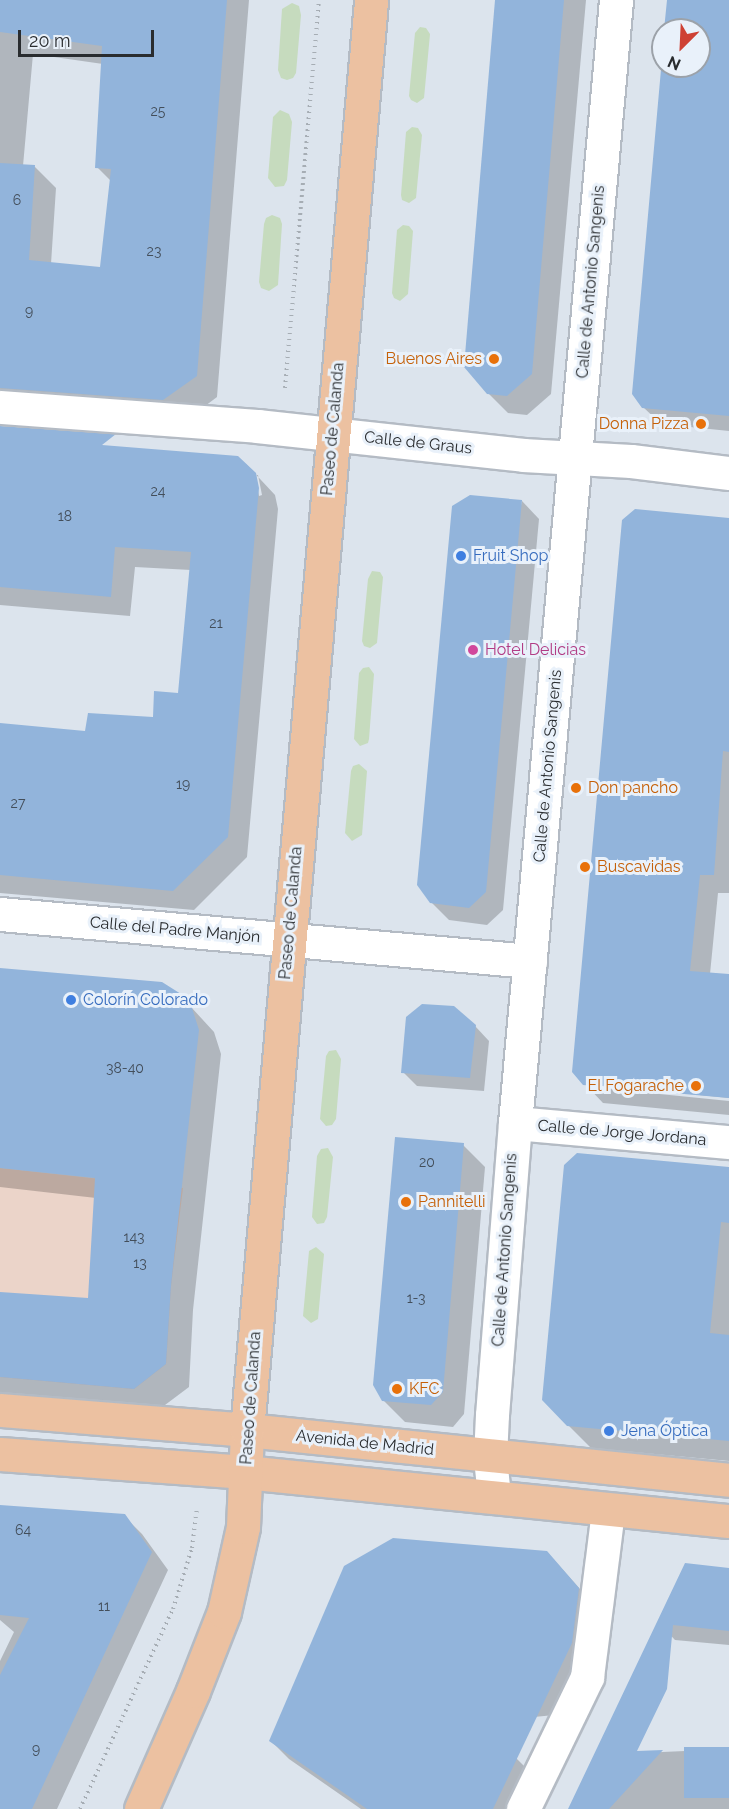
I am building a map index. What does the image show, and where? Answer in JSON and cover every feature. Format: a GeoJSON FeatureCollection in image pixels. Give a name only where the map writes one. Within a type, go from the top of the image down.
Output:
{"type":"FeatureCollection","features":[{"type":"Feature","properties":{"kind":"main road","name":"Paseo de Calanda"},"geometry":{"type":"LineString","coordinates":[[141,1809],[224,1612],[242,1536],[247,1430],[371,0]]}},
{"type":"Feature","properties":{"kind":"main road","name":"Avenida de Madrid"},"geometry":{"type":"LineString","coordinates":[[0,1410],[247,1430],[729,1480]]}},
{"type":"Feature","properties":{"kind":"main road"},"geometry":{"type":"LineString","coordinates":[[0,1454],[245,1472],[729,1521]]}},
{"type":"Feature","properties":{"kind":"street","name":"Calle de Antonio Sangenis"},"geometry":{"type":"LineString","coordinates":[[494,1496],[490,1457],[515,1123],[616,0]]}},
{"type":"Feature","properties":{"kind":"street","name":"Calle de Graus"},"geometry":{"type":"LineString","coordinates":[[0,407],[333,434],[523,455],[631,461],[729,473]]}},
{"type":"Feature","properties":{"kind":"street","name":"Calle del Padre Manjón"},"geometry":{"type":"LineString","coordinates":[[0,914],[530,961]]}},
{"type":"Feature","properties":{"kind":"street","name":"Calle de Jorge Jordana"},"geometry":{"type":"LineString","coordinates":[[515,1123],[729,1142]]}},
{"type":"Feature","properties":{"kind":"street"},"geometry":{"type":"LineString","coordinates":[[524,1809],[587,1677],[608,1510]]}},
{"type":"Feature","properties":{"kind":"path"},"geometry":{"type":"LineString","coordinates":[[80,1809],[158,1645],[184,1579],[192,1548],[202,1469]]}},
{"type":"Feature","properties":{"kind":"shaded area"},"geometry":{"type":"Polygon","coordinates":[[[0,1168],[183,1188],[171,1286],[166,1364],[134,1389],[0,1377],[0,1168]]]}},
{"type":"Feature","properties":{"kind":"green space"},"geometry":{"type":"Polygon","coordinates":[[[292,3],[299,6],[301,15],[296,73],[293,78],[287,80],[281,78],[278,70],[282,9],[292,3]]]}},
{"type":"Feature","properties":{"kind":"green space"},"geometry":{"type":"Polygon","coordinates":[[[420,27],[426,28],[430,34],[424,98],[417,103],[409,96],[415,33],[420,27]]]}},
{"type":"Feature","properties":{"kind":"green space"},"geometry":{"type":"Polygon","coordinates":[[[280,110],[289,114],[292,122],[287,180],[284,186],[275,187],[268,178],[273,117],[280,110]]]}},
{"type":"Feature","properties":{"kind":"green space"},"geometry":{"type":"Polygon","coordinates":[[[412,127],[418,128],[422,135],[416,198],[409,203],[402,200],[401,195],[406,132],[412,127]]]}},
{"type":"Feature","properties":{"kind":"green space"},"geometry":{"type":"Polygon","coordinates":[[[272,215],[280,218],[282,224],[278,285],[269,291],[261,288],[259,282],[264,224],[266,218],[272,215]]]}},
{"type":"Feature","properties":{"kind":"green space"},"geometry":{"type":"Polygon","coordinates":[[[403,225],[409,226],[413,231],[408,294],[400,301],[394,298],[392,293],[397,230],[403,225]]]}},
{"type":"Feature","properties":{"kind":"green space"},"geometry":{"type":"Polygon","coordinates":[[[372,571],[380,572],[383,577],[377,643],[370,648],[364,646],[362,641],[368,579],[372,571]]]}},
{"type":"Feature","properties":{"kind":"green space"},"geometry":{"type":"Polygon","coordinates":[[[369,667],[374,674],[369,739],[368,743],[360,746],[354,739],[359,673],[363,668],[369,667]]]}},
{"type":"Feature","properties":{"kind":"green space"},"geometry":{"type":"Polygon","coordinates":[[[359,764],[367,771],[362,835],[352,841],[345,833],[351,771],[353,766],[359,764]]]}},
{"type":"Feature","properties":{"kind":"green space"},"geometry":{"type":"Polygon","coordinates":[[[336,1050],[341,1059],[336,1119],[332,1125],[326,1126],[320,1119],[326,1056],[329,1051],[336,1050]]]}},
{"type":"Feature","properties":{"kind":"green space"},"geometry":{"type":"Polygon","coordinates":[[[328,1148],[333,1157],[327,1217],[324,1223],[317,1224],[312,1217],[317,1156],[321,1149],[328,1148]]]}},
{"type":"Feature","properties":{"kind":"green space"},"geometry":{"type":"Polygon","coordinates":[[[316,1247],[324,1254],[318,1319],[311,1323],[303,1316],[309,1251],[316,1247]]]}},
{"type":"Feature","properties":{"kind":"building"},"geometry":{"type":"Polygon","coordinates":[[[0,0],[227,0],[197,376],[163,400],[0,388],[0,163],[35,165],[29,260],[100,267],[111,169],[95,168],[102,46],[0,32],[0,0]]]}},
{"type":"Feature","properties":{"kind":"building"},"geometry":{"type":"Polygon","coordinates":[[[495,0],[564,0],[532,374],[507,396],[487,394],[464,367],[495,0]]]}},
{"type":"Feature","properties":{"kind":"building"},"geometry":{"type":"Polygon","coordinates":[[[667,0],[729,0],[729,416],[642,408],[632,394],[660,78],[711,78],[711,18],[665,18],[667,0]]]}},
{"type":"Feature","properties":{"kind":"building"},"geometry":{"type":"Polygon","coordinates":[[[0,426],[116,434],[102,445],[238,456],[256,473],[259,488],[228,837],[173,891],[0,875],[0,723],[85,731],[88,713],[153,717],[154,691],[178,693],[191,552],[115,547],[111,597],[0,587],[0,426]]]}},
{"type":"Feature","properties":{"kind":"building"},"geometry":{"type":"Polygon","coordinates":[[[470,495],[522,500],[486,892],[469,908],[430,903],[417,885],[452,506],[470,495]]]}},
{"type":"Feature","properties":{"kind":"building"},"geometry":{"type":"Polygon","coordinates":[[[635,509],[729,518],[729,752],[723,751],[714,875],[700,875],[690,971],[729,974],[729,1098],[583,1085],[572,1072],[622,520],[635,509]]]}},
{"type":"Feature","properties":{"kind":"building"},"geometry":{"type":"Polygon","coordinates":[[[0,968],[162,982],[181,994],[192,1008],[199,1030],[171,1286],[166,1364],[134,1389],[0,1377],[0,1292],[88,1298],[95,1178],[0,1168],[0,968]]]}},
{"type":"Feature","properties":{"kind":"building"},"geometry":{"type":"Polygon","coordinates":[[[422,1004],[454,1006],[476,1025],[470,1078],[401,1073],[406,1017],[422,1004]]]}},
{"type":"Feature","properties":{"kind":"building"},"geometry":{"type":"Polygon","coordinates":[[[395,1137],[464,1143],[443,1392],[431,1405],[382,1401],[373,1385],[395,1137]]]}},
{"type":"Feature","properties":{"kind":"building"},"geometry":{"type":"Polygon","coordinates":[[[577,1153],[729,1167],[729,1223],[721,1222],[710,1333],[729,1335],[729,1441],[567,1426],[542,1400],[564,1165],[577,1153]]]}},
{"type":"Feature","properties":{"kind":"building"},"geometry":{"type":"Polygon","coordinates":[[[0,1505],[125,1514],[152,1552],[32,1809],[0,1809],[0,1675],[29,1618],[0,1615],[0,1505]]]}},
{"type":"Feature","properties":{"kind":"building"},"geometry":{"type":"Polygon","coordinates":[[[393,1538],[547,1551],[579,1588],[572,1643],[493,1809],[367,1809],[269,1741],[344,1566],[393,1538]]]}},
{"type":"Feature","properties":{"kind":"building"},"geometry":{"type":"Polygon","coordinates":[[[685,1563],[729,1568],[729,1631],[673,1625],[667,1689],[637,1751],[663,1750],[609,1809],[568,1809],[685,1563]]]}},
{"type":"Feature","properties":{"kind":"building"},"geometry":{"type":"Polygon","coordinates":[[[684,1747],[729,1747],[729,1798],[684,1798],[684,1747]]]}},
{"type":"Feature","properties":{"kind":"place","name":"Buenos Aires"},"geometry":{"type":"Point","coordinates":[494,359]}},
{"type":"Feature","properties":{"kind":"place","name":"Donna Pizza"},"geometry":{"type":"Point","coordinates":[701,424]}},
{"type":"Feature","properties":{"kind":"place","name":"Fruit Shop"},"geometry":{"type":"Point","coordinates":[461,556]}},
{"type":"Feature","properties":{"kind":"place","name":"Hotel Delicias"},"geometry":{"type":"Point","coordinates":[473,650]}},
{"type":"Feature","properties":{"kind":"place","name":"Don pancho"},"geometry":{"type":"Point","coordinates":[576,788]}},
{"type":"Feature","properties":{"kind":"place","name":"Buscavidas"},"geometry":{"type":"Point","coordinates":[585,867]}},
{"type":"Feature","properties":{"kind":"place","name":"Colorín Colorado"},"geometry":{"type":"Point","coordinates":[71,1000]}},
{"type":"Feature","properties":{"kind":"place","name":"El Fogarache"},"geometry":{"type":"Point","coordinates":[696,1086]}},
{"type":"Feature","properties":{"kind":"place","name":"Pannitelli"},"geometry":{"type":"Point","coordinates":[406,1202]}},
{"type":"Feature","properties":{"kind":"place","name":"KFC"},"geometry":{"type":"Point","coordinates":[397,1389]}},
{"type":"Feature","properties":{"kind":"place","name":"Jena Óptica"},"geometry":{"type":"Point","coordinates":[609,1431]}}]}
